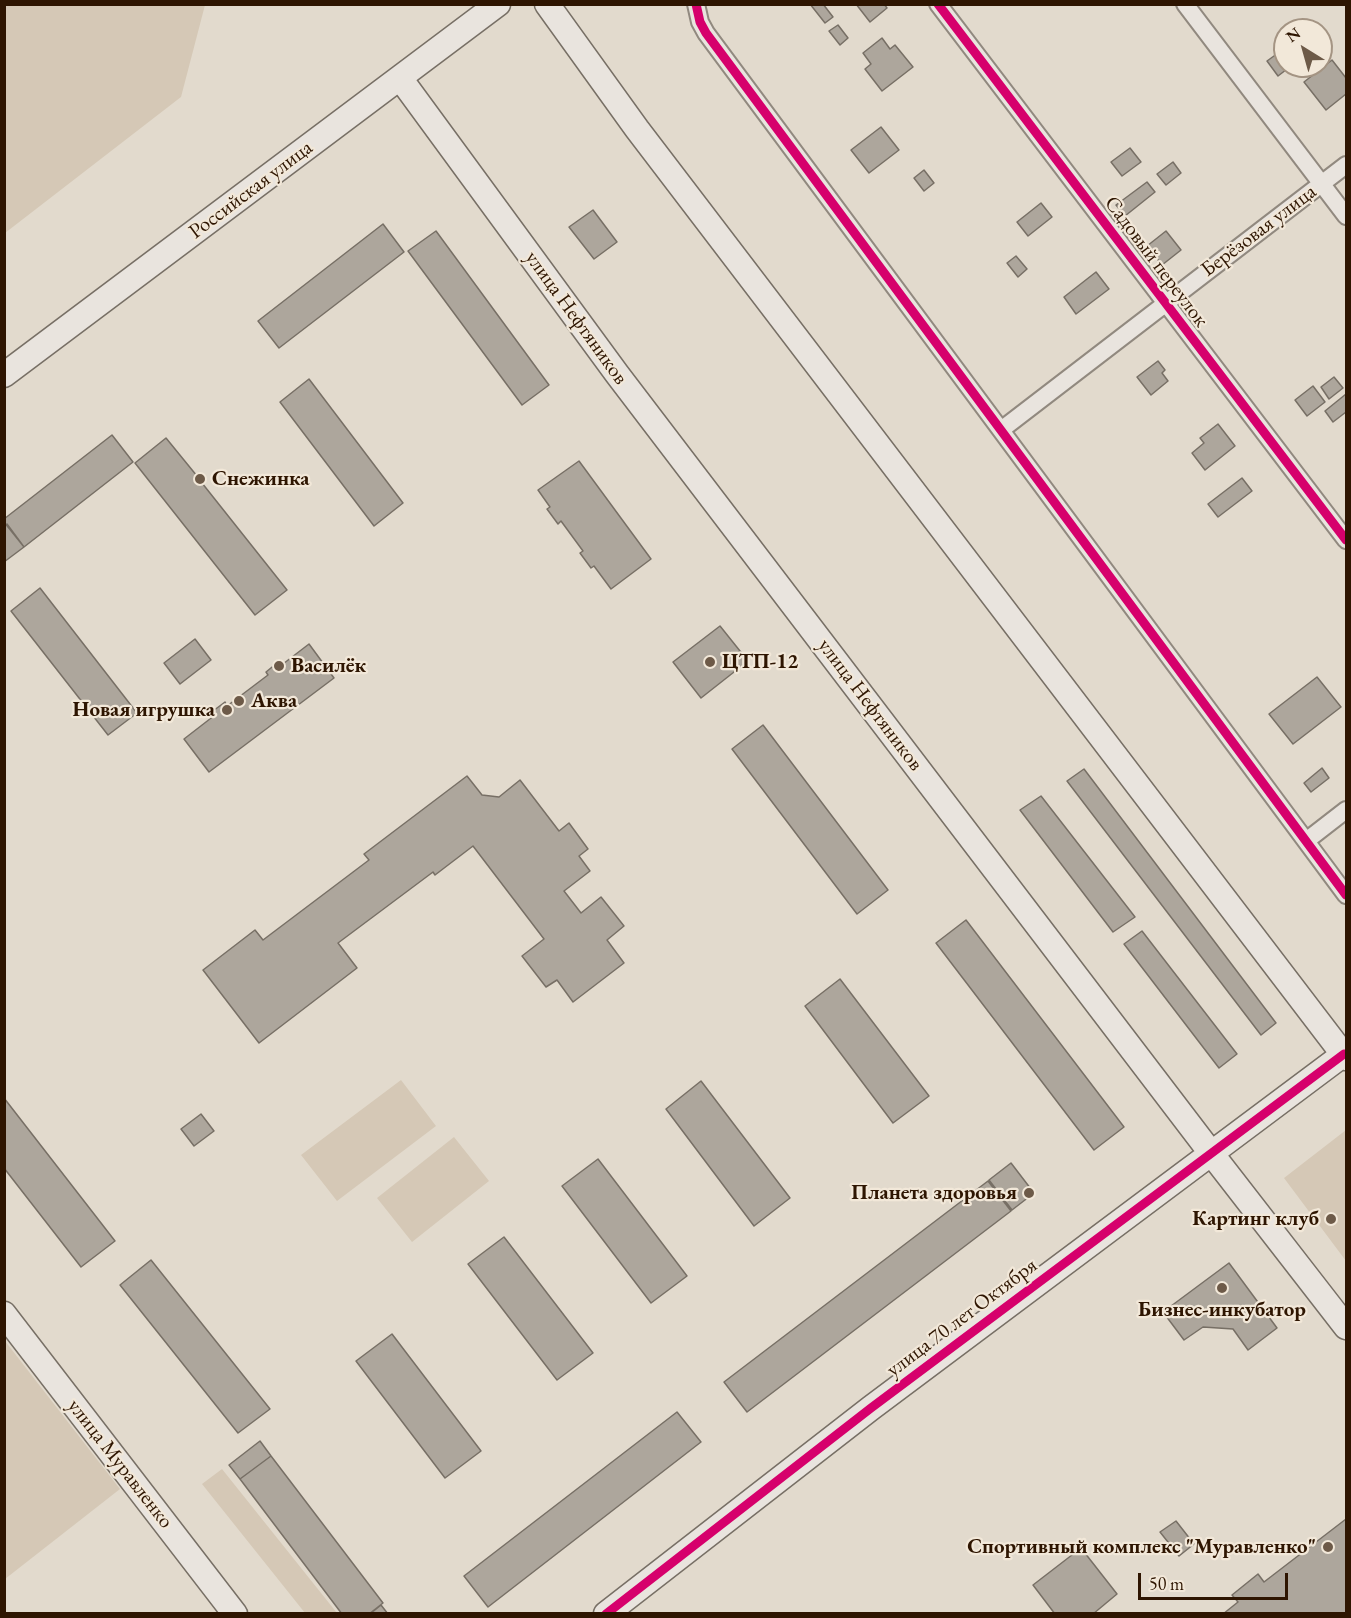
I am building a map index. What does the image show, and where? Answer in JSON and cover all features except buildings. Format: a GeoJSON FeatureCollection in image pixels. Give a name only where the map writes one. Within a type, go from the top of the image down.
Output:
{"type":"FeatureCollection","features":[{"type":"Feature","properties":{"kind":"main road","name":"Российская улица"},"geometry":{"type":"LineString","coordinates":[[4,375],[498,4]]}},
{"type":"Feature","properties":{"kind":"main road"},"geometry":{"type":"LineString","coordinates":[[547,4],[637,129],[1345,1056]]}},
{"type":"Feature","properties":{"kind":"main road","name":"улица Нефтяников"},"geometry":{"type":"LineString","coordinates":[[400,78],[617,374],[1211,1153],[1347,1327]]}},
{"type":"Feature","properties":{"kind":"main road","name":"улица 70 лет Октября"},"geometry":{"type":"LineString","coordinates":[[606,1614],[872,1408],[1211,1153],[1345,1056]]}},
{"type":"Feature","properties":{"kind":"main road","name":"улица Муравленко"},"geometry":{"type":"LineString","coordinates":[[4,1314],[235,1614]]}},
{"type":"Feature","properties":{"kind":"street"},"geometry":{"type":"LineString","coordinates":[[696,4],[700,22],[706,33],[1347,895]]}},
{"type":"Feature","properties":{"kind":"street","name":"Садовый переулок"},"geometry":{"type":"LineString","coordinates":[[938,4],[1347,540]]}},
{"type":"Feature","properties":{"kind":"street"},"geometry":{"type":"LineString","coordinates":[[1185,4],[1347,216]]}},
{"type":"Feature","properties":{"kind":"street","name":"Берёзовая улица"},"geometry":{"type":"LineString","coordinates":[[1001,430],[1347,165]]}},
{"type":"Feature","properties":{"kind":"street"},"geometry":{"type":"LineString","coordinates":[[1306,841],[1347,810]]}},
{"type":"Feature","properties":{"kind":"shaded area"},"geometry":{"type":"Polygon","coordinates":[[[5,4],[205,5],[181,97],[5,233],[5,4]]]}},
{"type":"Feature","properties":{"kind":"shaded area"},"geometry":{"type":"Polygon","coordinates":[[[401,1080],[436,1126],[337,1201],[301,1155],[401,1080]]]}},
{"type":"Feature","properties":{"kind":"shaded area","name":"Картинг клуб"},"geometry":{"type":"Polygon","coordinates":[[[1346,1130],[1346,1261],[1284,1178],[1346,1130]]]}},
{"type":"Feature","properties":{"kind":"shaded area"},"geometry":{"type":"Polygon","coordinates":[[[454,1137],[489,1181],[412,1242],[377,1198],[454,1137]]]}},
{"type":"Feature","properties":{"kind":"shaded area"},"geometry":{"type":"Polygon","coordinates":[[[5,1341],[120,1489],[5,1579],[5,1341]]]}},
{"type":"Feature","properties":{"kind":"shaded area"},"geometry":{"type":"Polygon","coordinates":[[[222,1469],[337,1613],[305,1613],[202,1484],[222,1469]]]}},
{"type":"Feature","properties":{"kind":"cycle path"},"geometry":{"type":"LineString","coordinates":[[696,4],[700,22],[706,33],[1346,895]]}},
{"type":"Feature","properties":{"kind":"cycle path"},"geometry":{"type":"LineString","coordinates":[[938,4],[1346,540]]}},
{"type":"Feature","properties":{"kind":"cycle path"},"geometry":{"type":"LineString","coordinates":[[606,1614],[871,1408],[1344,1054]]}},
{"type":"Feature","properties":{"kind":"place","name":"Снежинка"},"geometry":{"type":"Point","coordinates":[200,479]}},
{"type":"Feature","properties":{"kind":"place","name":"ЦТП-12"},"geometry":{"type":"Point","coordinates":[710,662]}},
{"type":"Feature","properties":{"kind":"place","name":"Василёк"},"geometry":{"type":"Point","coordinates":[279,666]}},
{"type":"Feature","properties":{"kind":"place","name":"Аква"},"geometry":{"type":"Point","coordinates":[239,701]}},
{"type":"Feature","properties":{"kind":"place","name":"Новая игрушка"},"geometry":{"type":"Point","coordinates":[227,710]}},
{"type":"Feature","properties":{"kind":"place","name":"Планета здоровья"},"geometry":{"type":"Point","coordinates":[1029,1193]}},
{"type":"Feature","properties":{"kind":"place","name":"Картинг клуб"},"geometry":{"type":"Point","coordinates":[1331,1219]}},
{"type":"Feature","properties":{"kind":"place","name":"Бизнес-инкубатор"},"geometry":{"type":"Point","coordinates":[1222,1288]}},
{"type":"Feature","properties":{"kind":"place","name":"Спортивный комплекс \"Муравленко\""},"geometry":{"type":"Point","coordinates":[1328,1547]}}]}
